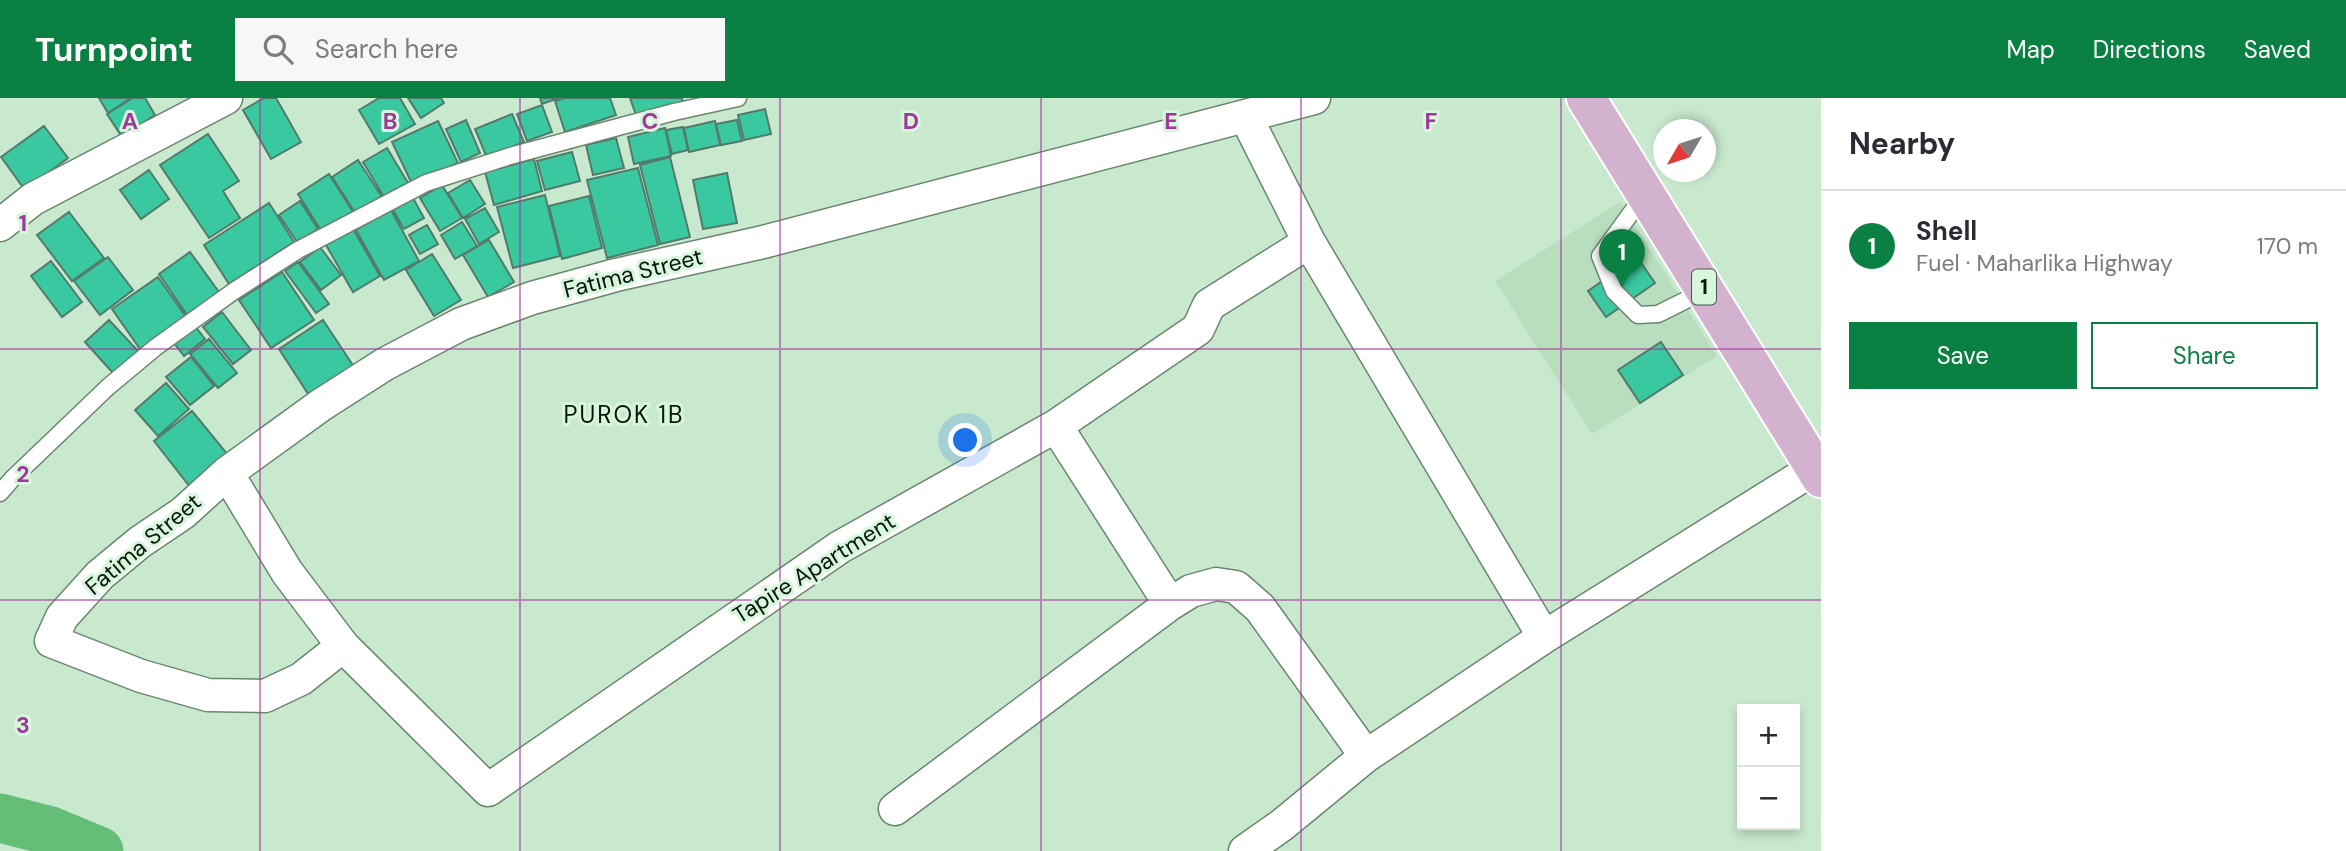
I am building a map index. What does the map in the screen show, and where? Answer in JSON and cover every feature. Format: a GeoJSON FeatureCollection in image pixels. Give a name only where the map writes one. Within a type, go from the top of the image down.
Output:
{"type":"FeatureCollection","features":[{"type":"Feature","properties":{"kind":"main road","name":"1"},"geometry":{"type":"LineString","coordinates":[[1586,98],[1818,473]]}},
{"type":"Feature","properties":{"kind":"street"},"geometry":{"type":"LineString","coordinates":[[0,225],[33,199],[226,98]]}},
{"type":"Feature","properties":{"kind":"street","name":"Fatima Street"},"geometry":{"type":"LineString","coordinates":[[343,646],[301,679],[265,696],[208,695],[141,676],[51,641],[62,618],[100,575],[140,542],[183,513],[228,473],[321,405],[386,364],[461,324],[532,298],[615,275],[763,242],[1314,98]]}},
{"type":"Feature","properties":{"kind":"street"},"geometry":{"type":"LineString","coordinates":[[1246,117],[1309,242],[1544,637]]}},
{"type":"Feature","properties":{"kind":"street","name":"Tapire Apartment"},"geometry":{"type":"LineString","coordinates":[[343,646],[488,790],[841,547],[1056,426],[1198,329],[1209,305],[1309,242]]}},
{"type":"Feature","properties":{"kind":"street"},"geometry":{"type":"LineString","coordinates":[[1056,426],[1170,604]]}},
{"type":"Feature","properties":{"kind":"street"},"geometry":{"type":"LineString","coordinates":[[228,473],[287,572],[343,646]]}},
{"type":"Feature","properties":{"kind":"street"},"geometry":{"type":"LineString","coordinates":[[1245,851],[1282,825],[1366,755],[1544,637],[1818,473]]}},
{"type":"Feature","properties":{"kind":"street"},"geometry":{"type":"LineString","coordinates":[[895,809],[1170,604],[1191,591],[1216,584],[1236,587],[1260,608],[1366,755]]}},
{"type":"Feature","properties":{"kind":"lane"},"geometry":{"type":"LineString","coordinates":[[0,493],[108,387],[156,347],[234,291],[298,250],[426,183],[523,152],[674,111],[737,98]]}},
{"type":"Feature","properties":{"kind":"lane"},"geometry":{"type":"LineString","coordinates":[[1645,193],[1600,256],[1614,291],[1638,315],[1658,314],[1706,290]]}},
{"type":"Feature","properties":{"kind":"shaded area"},"geometry":{"type":"Polygon","coordinates":[[[1620,202],[1717,356],[1592,434],[1495,281],[1620,202]]]}},
{"type":"Feature","properties":{"kind":"building"},"geometry":{"type":"Polygon","coordinates":[[[99,98],[131,98],[108,113],[99,98]]]}},
{"type":"Feature","properties":{"kind":"building"},"geometry":{"type":"Polygon","coordinates":[[[133,98],[145,98],[155,115],[122,137],[107,114],[133,98]]]}},
{"type":"Feature","properties":{"kind":"building"},"geometry":{"type":"Polygon","coordinates":[[[264,98],[276,98],[301,142],[271,159],[243,110],[264,98]]]}},
{"type":"Feature","properties":{"kind":"building"},"geometry":{"type":"Polygon","coordinates":[[[379,98],[400,98],[415,124],[379,144],[359,110],[379,98]]]}},
{"type":"Feature","properties":{"kind":"building"},"geometry":{"type":"Polygon","coordinates":[[[408,98],[441,98],[444,103],[421,118],[408,98]]]}},
{"type":"Feature","properties":{"kind":"building"},"geometry":{"type":"Polygon","coordinates":[[[540,98],[559,98],[542,104],[540,98]]]}},
{"type":"Feature","properties":{"kind":"building"},"geometry":{"type":"Polygon","coordinates":[[[564,98],[610,98],[616,115],[565,132],[555,101],[564,98]]]}},
{"type":"Feature","properties":{"kind":"building"},"geometry":{"type":"Polygon","coordinates":[[[630,98],[682,98],[683,103],[637,118],[630,98]]]}},
{"type":"Feature","properties":{"kind":"building"},"geometry":{"type":"Polygon","coordinates":[[[542,105],[552,132],[527,141],[517,114],[542,105]]]}},
{"type":"Feature","properties":{"kind":"building"},"geometry":{"type":"Polygon","coordinates":[[[765,109],[771,134],[744,140],[738,115],[765,109]]]}},
{"type":"Feature","properties":{"kind":"building"},"geometry":{"type":"Polygon","coordinates":[[[512,114],[524,142],[487,158],[475,129],[512,114]]]}},
{"type":"Feature","properties":{"kind":"building"},"geometry":{"type":"Polygon","coordinates":[[[466,120],[480,153],[461,162],[446,129],[466,120]]]}},
{"type":"Feature","properties":{"kind":"building"},"geometry":{"type":"Polygon","coordinates":[[[737,120],[742,141],[721,145],[716,124],[737,120]]]}},
{"type":"Feature","properties":{"kind":"building"},"geometry":{"type":"Polygon","coordinates":[[[438,121],[458,163],[412,184],[392,142],[438,121]]]}},
{"type":"Feature","properties":{"kind":"building"},"geometry":{"type":"Polygon","coordinates":[[[715,121],[720,145],[689,152],[684,128],[715,121]]]}},
{"type":"Feature","properties":{"kind":"building"},"geometry":{"type":"Polygon","coordinates":[[[44,126],[68,158],[25,190],[1,157],[44,126]]]}},
{"type":"Feature","properties":{"kind":"building"},"geometry":{"type":"Polygon","coordinates":[[[683,127],[688,150],[672,154],[666,130],[683,127]]]}},
{"type":"Feature","properties":{"kind":"building"},"geometry":{"type":"Polygon","coordinates":[[[665,128],[671,156],[634,164],[628,137],[665,128]]]}},
{"type":"Feature","properties":{"kind":"building"},"geometry":{"type":"Polygon","coordinates":[[[208,134],[239,181],[223,191],[240,218],[209,238],[160,165],[208,134]]]}},
{"type":"Feature","properties":{"kind":"building"},"geometry":{"type":"Polygon","coordinates":[[[616,138],[624,168],[593,175],[586,145],[616,138]]]}},
{"type":"Feature","properties":{"kind":"building"},"geometry":{"type":"Polygon","coordinates":[[[387,148],[408,183],[384,197],[363,162],[387,148]]]}},
{"type":"Feature","properties":{"kind":"building"},"geometry":{"type":"Polygon","coordinates":[[[572,152],[580,181],[545,190],[537,161],[572,152]]]}},
{"type":"Feature","properties":{"kind":"building"},"geometry":{"type":"Polygon","coordinates":[[[670,157],[690,237],[660,244],[640,165],[670,157]]]}},
{"type":"Feature","properties":{"kind":"building"},"geometry":{"type":"Polygon","coordinates":[[[534,159],[542,191],[494,205],[485,172],[534,159]]]}},
{"type":"Feature","properties":{"kind":"building"},"geometry":{"type":"Polygon","coordinates":[[[358,160],[382,197],[356,214],[332,177],[358,160]]]}},
{"type":"Feature","properties":{"kind":"building"},"geometry":{"type":"Polygon","coordinates":[[[638,168],[658,245],[607,258],[587,180],[638,168]]]}},
{"type":"Feature","properties":{"kind":"building"},"geometry":{"type":"Polygon","coordinates":[[[149,170],[169,199],[141,219],[120,190],[149,170]]]}},
{"type":"Feature","properties":{"kind":"building"},"geometry":{"type":"Polygon","coordinates":[[[727,173],[737,223],[703,229],[693,180],[727,173]]]}},
{"type":"Feature","properties":{"kind":"building"},"geometry":{"type":"Polygon","coordinates":[[[329,174],[353,212],[322,232],[298,194],[329,174]]]}},
{"type":"Feature","properties":{"kind":"building"},"geometry":{"type":"Polygon","coordinates":[[[470,180],[485,204],[463,218],[448,193],[470,180]]]}},
{"type":"Feature","properties":{"kind":"building"},"geometry":{"type":"Polygon","coordinates":[[[442,185],[462,218],[440,231],[420,198],[442,185]]]}},
{"type":"Feature","properties":{"kind":"building"},"geometry":{"type":"Polygon","coordinates":[[[545,195],[560,256],[513,268],[497,207],[545,195]]]}},
{"type":"Feature","properties":{"kind":"building"},"geometry":{"type":"Polygon","coordinates":[[[589,196],[602,248],[562,259],[549,206],[589,196]]]}},
{"type":"Feature","properties":{"kind":"building"},"geometry":{"type":"Polygon","coordinates":[[[413,198],[424,218],[404,229],[393,210],[413,198]]]}},
{"type":"Feature","properties":{"kind":"building"},"geometry":{"type":"Polygon","coordinates":[[[300,201],[318,229],[297,242],[279,215],[300,201]]]}},
{"type":"Feature","properties":{"kind":"building"},"geometry":{"type":"Polygon","coordinates":[[[269,203],[294,242],[229,284],[204,245],[269,203]]]}},
{"type":"Feature","properties":{"kind":"building"},"geometry":{"type":"Polygon","coordinates":[[[485,208],[499,232],[479,244],[465,219],[485,208]]]}},
{"type":"Feature","properties":{"kind":"building"},"geometry":{"type":"Polygon","coordinates":[[[391,210],[419,261],[384,280],[356,230],[391,210]]]}},
{"type":"Feature","properties":{"kind":"building"},"geometry":{"type":"Polygon","coordinates":[[[69,212],[104,258],[72,281],[37,235],[69,212]]]}},
{"type":"Feature","properties":{"kind":"building"},"geometry":{"type":"Polygon","coordinates":[[[462,222],[477,246],[455,259],[441,235],[462,222]]]}},
{"type":"Feature","properties":{"kind":"building"},"geometry":{"type":"Polygon","coordinates":[[[427,225],[438,244],[420,254],[409,235],[427,225]]]}},
{"type":"Feature","properties":{"kind":"building"},"geometry":{"type":"Polygon","coordinates":[[[353,229],[380,276],[353,292],[326,245],[353,229]]]}},
{"type":"Feature","properties":{"kind":"building"},"geometry":{"type":"Polygon","coordinates":[[[489,240],[514,282],[488,297],[463,255],[489,240]]]}},
{"type":"Feature","properties":{"kind":"building"},"geometry":{"type":"Polygon","coordinates":[[[320,247],[341,275],[321,290],[300,262],[320,247]]]}},
{"type":"Feature","properties":{"kind":"building"},"geometry":{"type":"Polygon","coordinates":[[[190,252],[219,292],[187,315],[159,274],[190,252]]]}},
{"type":"Feature","properties":{"kind":"building"},"geometry":{"type":"Polygon","coordinates":[[[432,254],[461,300],[434,316],[406,270],[432,254]]]}},
{"type":"Feature","properties":{"kind":"building"},"geometry":{"type":"Polygon","coordinates":[[[108,257],[133,290],[100,315],[74,281],[108,257]]]}},
{"type":"Feature","properties":{"kind":"building"},"geometry":{"type":"Polygon","coordinates":[[[1637,257],[1655,283],[1606,317],[1588,291],[1637,257]]]}},
{"type":"Feature","properties":{"kind":"building"},"geometry":{"type":"Polygon","coordinates":[[[51,261],[82,302],[62,317],[31,276],[51,261]]]}},
{"type":"Feature","properties":{"kind":"building"},"geometry":{"type":"Polygon","coordinates":[[[298,262],[329,304],[316,313],[285,271],[298,262]]]}},
{"type":"Feature","properties":{"kind":"building"},"geometry":{"type":"Polygon","coordinates":[[[282,272],[314,320],[271,348],[239,300],[282,272]]]}},
{"type":"Feature","properties":{"kind":"building"},"geometry":{"type":"Polygon","coordinates":[[[158,277],[186,317],[140,349],[112,309],[158,277]]]}},
{"type":"Feature","properties":{"kind":"building"},"geometry":{"type":"Polygon","coordinates":[[[222,312],[251,350],[233,364],[203,327],[222,312]]]}},
{"type":"Feature","properties":{"kind":"building"},"geometry":{"type":"Polygon","coordinates":[[[109,320],[138,351],[113,373],[85,342],[109,320]]]}},
{"type":"Feature","properties":{"kind":"building"},"geometry":{"type":"Polygon","coordinates":[[[323,320],[358,373],[314,403],[279,349],[323,320]]]}},
{"type":"Feature","properties":{"kind":"building"},"geometry":{"type":"Polygon","coordinates":[[[195,326],[205,339],[184,356],[174,343],[195,326]]]}},
{"type":"Feature","properties":{"kind":"building"},"geometry":{"type":"Polygon","coordinates":[[[209,339],[237,373],[218,388],[190,354],[209,339]]]}},
{"type":"Feature","properties":{"kind":"building"},"geometry":{"type":"Polygon","coordinates":[[[1661,342],[1683,375],[1640,403],[1618,370],[1661,342]]]}},
{"type":"Feature","properties":{"kind":"building"},"geometry":{"type":"Polygon","coordinates":[[[191,357],[214,386],[190,405],[166,377],[191,357]]]}},
{"type":"Feature","properties":{"kind":"building"},"geometry":{"type":"Polygon","coordinates":[[[166,383],[189,409],[158,436],[135,410],[166,383]]]}},
{"type":"Feature","properties":{"kind":"building"},"geometry":{"type":"Polygon","coordinates":[[[192,411],[233,461],[194,492],[154,441],[192,411]]]}},
{"type":"Feature","properties":{"kind":"waterway"},"geometry":{"type":"LineString","coordinates":[[0,818],[51,831],[99,851]]}},
{"type":"Feature","properties":{"kind":"place","name":"Shell"},"geometry":{"type":"Point","coordinates":[1622,287]}},
{"type":"Feature","properties":{"kind":"district","name":"PUROK 1B"},"geometry":{"type":"Point","coordinates":[624,414]}}]}
